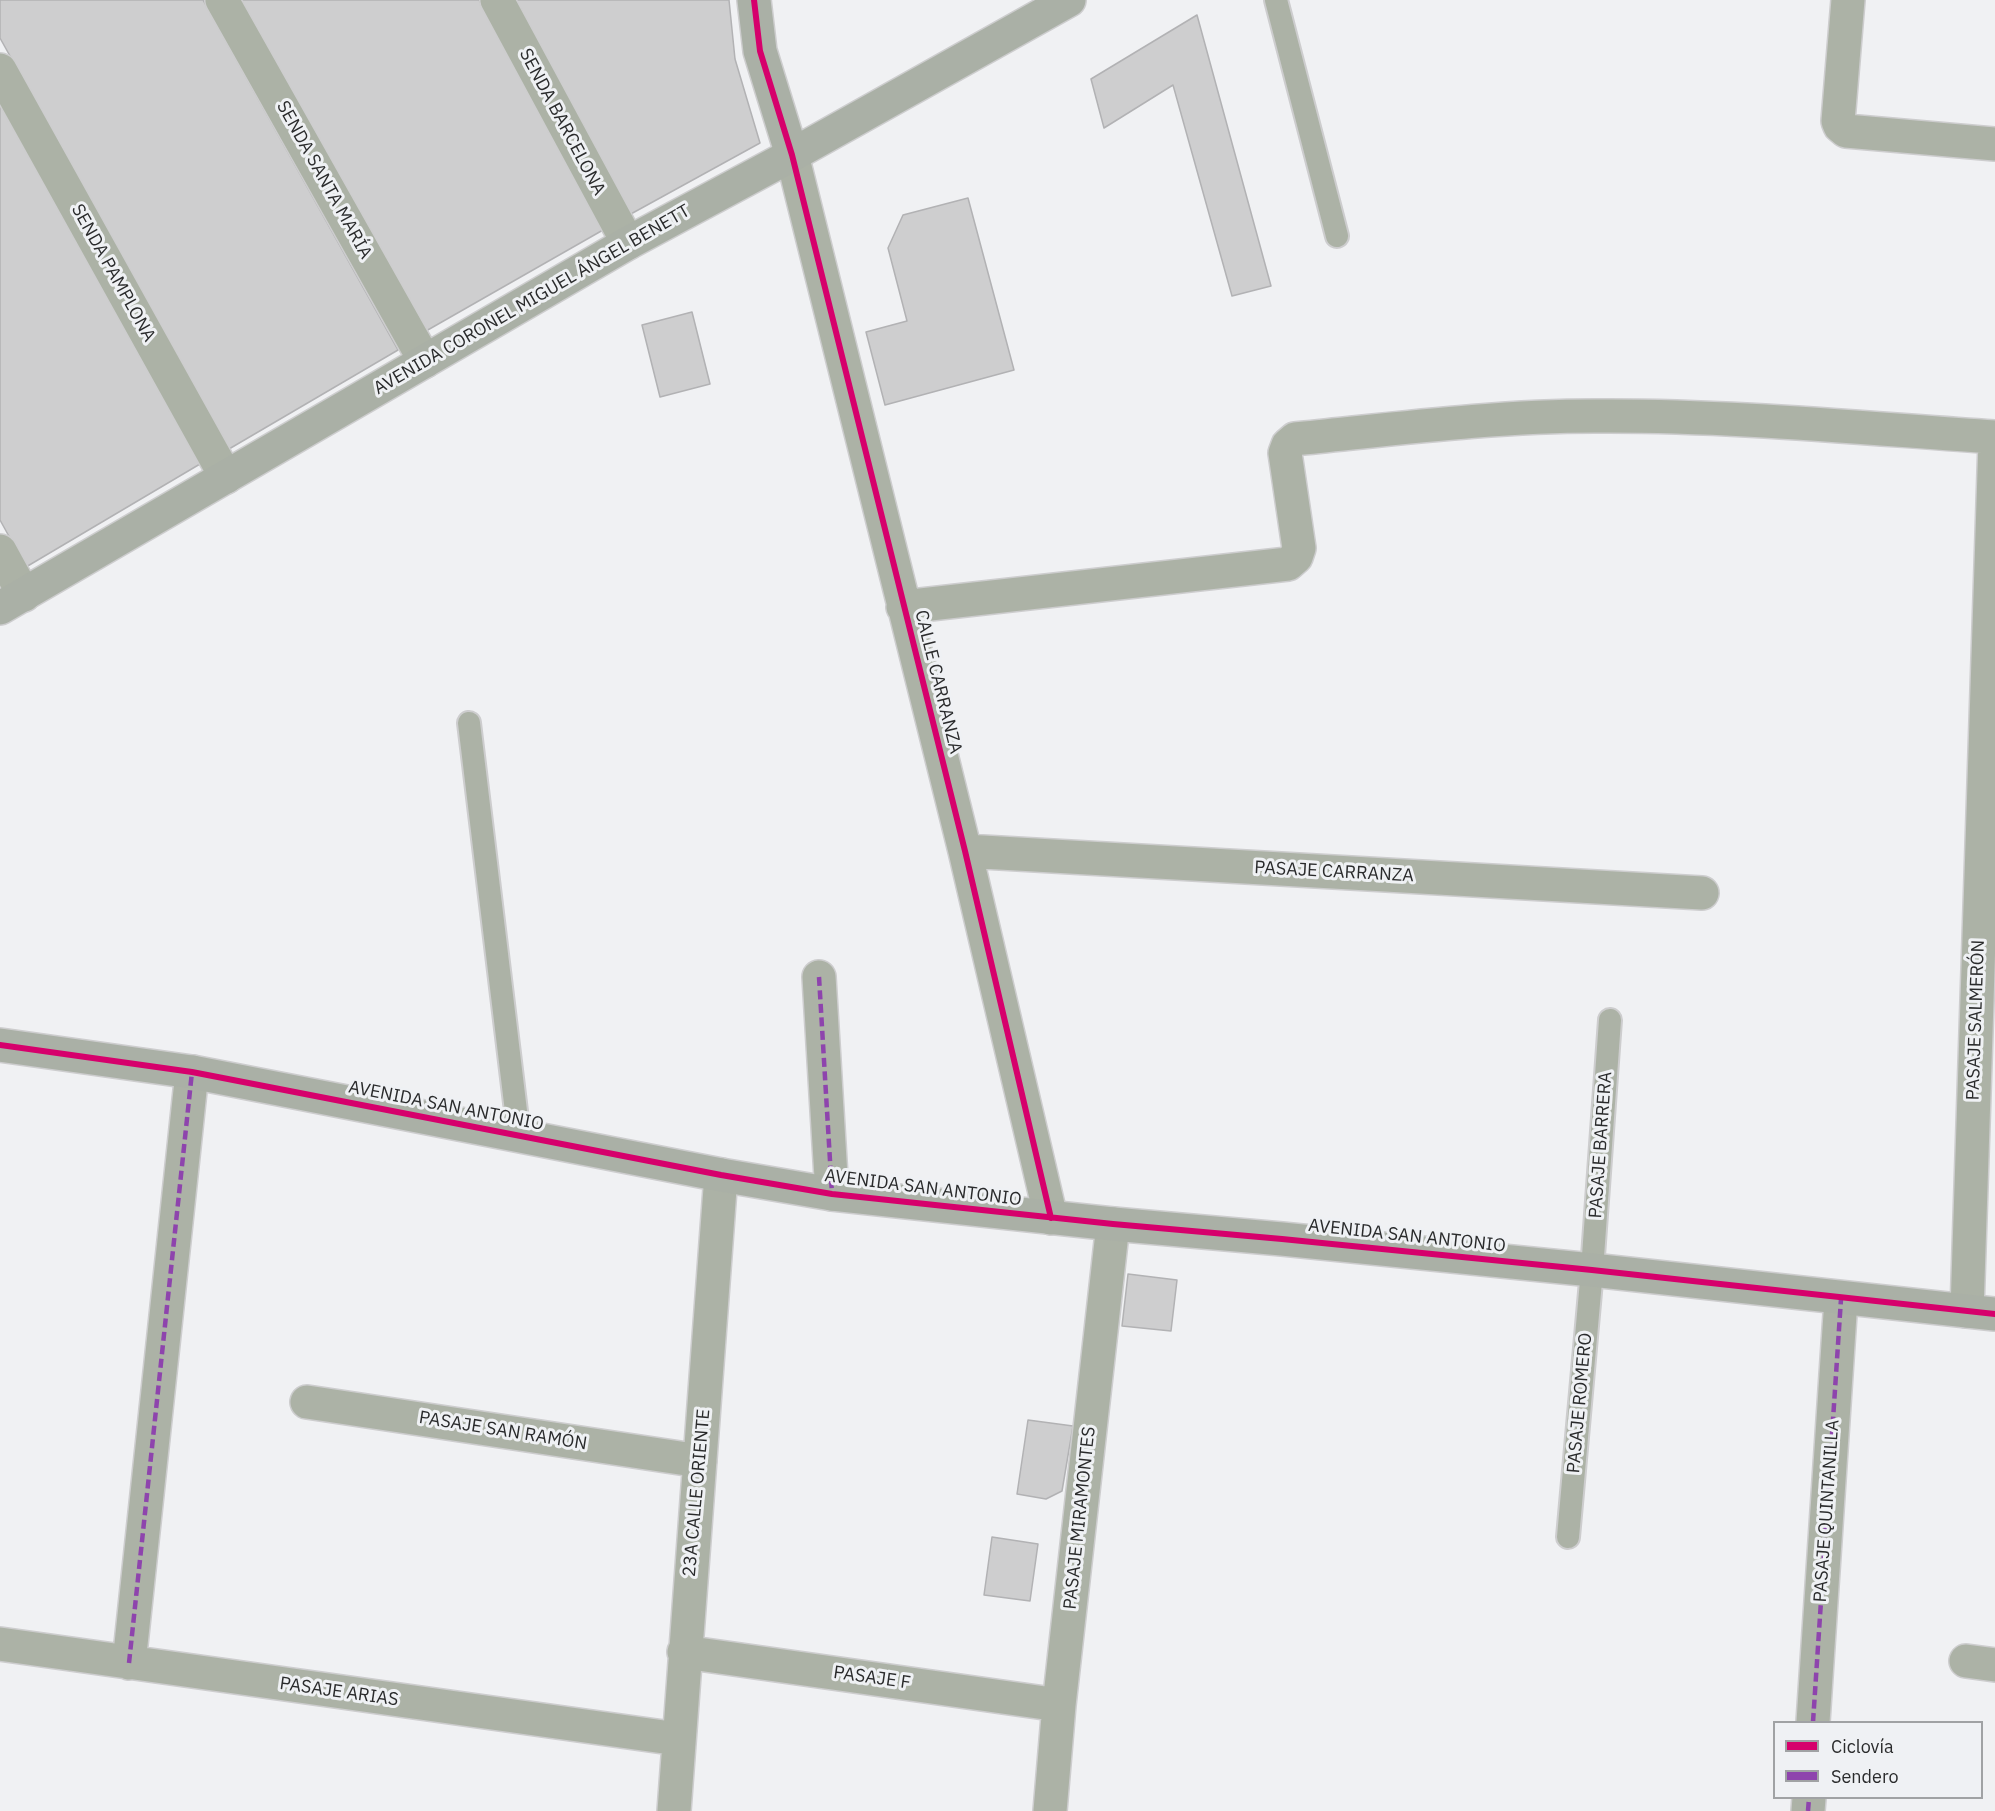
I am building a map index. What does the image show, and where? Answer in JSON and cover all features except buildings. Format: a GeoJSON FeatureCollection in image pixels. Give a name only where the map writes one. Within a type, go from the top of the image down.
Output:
{"type":"FeatureCollection","features":[{"type":"Feature","properties":{"kind":"street","name":"SENDA SANTA MARÍA"},"geometry":{"type":"LineString","coordinates":[[222,0],[425,361]]}},
{"type":"Feature","properties":{"kind":"street","name":"SENDA BARCELONA"},"geometry":{"type":"LineString","coordinates":[[497,0],[628,243]]}},
{"type":"Feature","properties":{"kind":"street"},"geometry":{"type":"LineString","coordinates":[[754,0],[760,51],[792,155]]}},
{"type":"Feature","properties":{"kind":"street","name":"AVENIDA CORONEL MIGUEL ÁNGEL BENETT"},"geometry":{"type":"LineString","coordinates":[[12,601],[628,243],[792,155],[1068,0]]}},
{"type":"Feature","properties":{"kind":"street"},"geometry":{"type":"LineString","coordinates":[[1848,0],[1839,126],[1846,131],[1995,144]]}},
{"type":"Feature","properties":{"kind":"street","name":"SENDA PAMPLONA"},"geometry":{"type":"LineString","coordinates":[[0,70],[226,477]]}},
{"type":"Feature","properties":{"kind":"street","name":"CALLE CARRANZA"},"geometry":{"type":"LineString","coordinates":[[792,155],[965,851],[1051,1218]]}},
{"type":"Feature","properties":{"kind":"street"},"geometry":{"type":"LineString","coordinates":[[903,607],[1288,564],[1296,557],[1299,548],[1285,453],[1288,445],[1296,439],[1493,420],[1592,416],[1682,416],[1995,439]]}},
{"type":"Feature","properties":{"kind":"street","name":"PASAJE SALMERÓN"},"geometry":{"type":"LineString","coordinates":[[1981,1313],[1995,439]]}},
{"type":"Feature","properties":{"kind":"street"},"geometry":{"type":"LineString","coordinates":[[0,551],[12,601]]}},
{"type":"Feature","properties":{"kind":"street","name":"PASAJE CARRANZA"},"geometry":{"type":"LineString","coordinates":[[965,851],[1702,893]]}},
{"type":"Feature","properties":{"kind":"street"},"geometry":{"type":"LineString","coordinates":[[819,977],[832,1194]]}},
{"type":"Feature","properties":{"kind":"street","name":"AVENIDA SAN ANTONIO"},"geometry":{"type":"LineString","coordinates":[[0,1045],[192,1072],[721,1175],[832,1194],[1051,1218],[1592,1270],[1981,1313]]}},
{"type":"Feature","properties":{"kind":"street"},"geometry":{"type":"LineString","coordinates":[[129,1663],[192,1072]]}},
{"type":"Feature","properties":{"kind":"street","name":"23A CALLE ORIENTE"},"geometry":{"type":"LineString","coordinates":[[674,1811],[721,1175]]}},
{"type":"Feature","properties":{"kind":"street","name":"PASAJE MIRAMONTES"},"geometry":{"type":"LineString","coordinates":[[1050,1811],[1059,1705],[1113,1224]]}},
{"type":"Feature","properties":{"kind":"street","name":"PASAJE QUINTANILLA"},"geometry":{"type":"LineString","coordinates":[[1814,1721],[1841,1299]]}},
{"type":"Feature","properties":{"kind":"street","name":"PASAJE SAN RAMÓN"},"geometry":{"type":"LineString","coordinates":[[307,1401],[700,1461]]}},
{"type":"Feature","properties":{"kind":"street","name":"PASAJE ARIAS"},"geometry":{"type":"LineString","coordinates":[[0,1644],[678,1739]]}},
{"type":"Feature","properties":{"kind":"street","name":"PASAJE F"},"geometry":{"type":"LineString","coordinates":[[684,1652],[1059,1705]]}},
{"type":"Feature","properties":{"kind":"lane"},"geometry":{"type":"LineString","coordinates":[[1276,0],[1337,236]]}},
{"type":"Feature","properties":{"kind":"lane"},"geometry":{"type":"LineString","coordinates":[[469,723],[519,1136]]}},
{"type":"Feature","properties":{"kind":"lane","name":"PASAJE BARRERA"},"geometry":{"type":"LineString","coordinates":[[1592,1270],[1610,1020]]}},
{"type":"Feature","properties":{"kind":"lane","name":"PASAJE ROMERO"},"geometry":{"type":"LineString","coordinates":[[1568,1537],[1592,1270]]}},
{"type":"Feature","properties":{"kind":"marked path"},"geometry":{"type":"LineString","coordinates":[[819,977],[832,1194]]}},
{"type":"Feature","properties":{"kind":"marked path"},"geometry":{"type":"LineString","coordinates":[[129,1663],[192,1072]]}},
{"type":"Feature","properties":{"kind":"marked path"},"geometry":{"type":"LineString","coordinates":[[1813,1721],[1841,1299]]}},
{"type":"Feature","properties":{"kind":"marked path"},"geometry":{"type":"LineString","coordinates":[[1808,1811],[1809,1799]]}},
{"type":"Feature","properties":{"kind":"cycle path"},"geometry":{"type":"LineString","coordinates":[[754,0],[760,51],[792,155],[965,851],[1051,1218]]}},
{"type":"Feature","properties":{"kind":"cycle path"},"geometry":{"type":"LineString","coordinates":[[0,1045],[192,1072],[721,1175],[832,1194],[1113,1224],[1592,1270],[1995,1314]]}}]}
